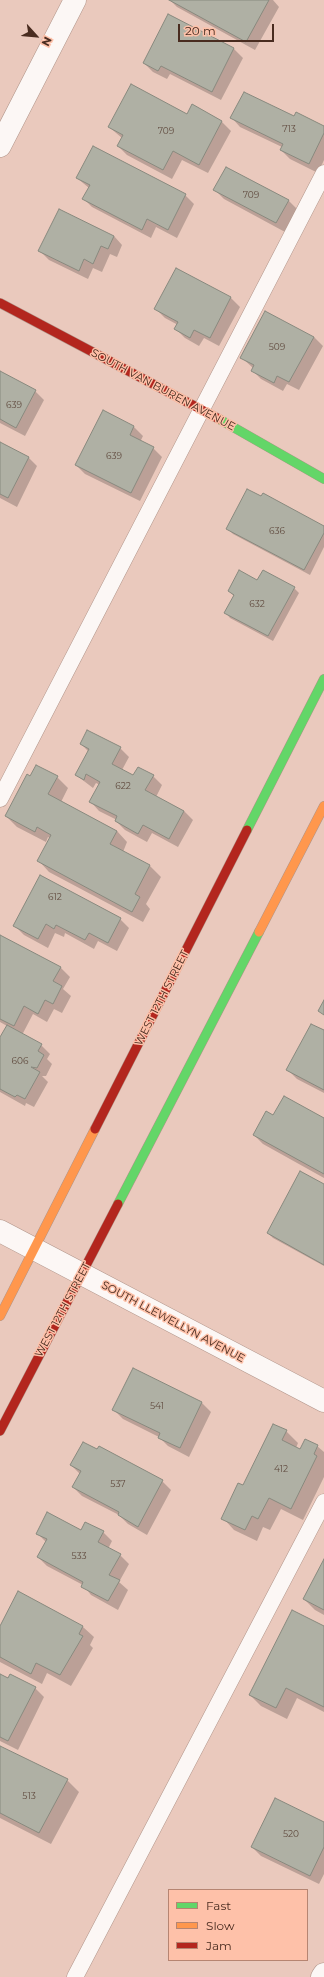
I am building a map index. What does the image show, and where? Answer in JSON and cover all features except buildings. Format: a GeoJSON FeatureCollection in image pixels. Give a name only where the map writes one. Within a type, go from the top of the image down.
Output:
{"type":"FeatureCollection","features":[{"type":"Feature","properties":{"kind":"main road","name":"SOUTH VAN BUREN AVENUE"},"geometry":{"type":"LineString","coordinates":[[0,304],[203,410],[324,479]]}},
{"type":"Feature","properties":{"kind":"main road","name":"WEST 12TH STREET"},"geometry":{"type":"LineString","coordinates":[[0,1316],[35,1250],[324,679]]}},
{"type":"Feature","properties":{"kind":"main road","name":"WEST 12TH STREET"},"geometry":{"type":"LineString","coordinates":[[0,1431],[324,806]]}},
{"type":"Feature","properties":{"kind":"street"},"geometry":{"type":"LineString","coordinates":[[0,146],[75,0]]}},
{"type":"Feature","properties":{"kind":"street","name":"SOUTH LLEWELLYN AVENUE"},"geometry":{"type":"LineString","coordinates":[[0,1231],[324,1401]]}},
{"type":"Feature","properties":{"kind":"lane"},"geometry":{"type":"LineString","coordinates":[[0,799],[203,410],[324,173]]}},
{"type":"Feature","properties":{"kind":"lane"},"geometry":{"type":"LineString","coordinates":[[75,1977],[324,1502]]}},
{"type":"Feature","properties":{"kind":"traffic: fast"},"geometry":{"type":"LineString","coordinates":[[219,419],[324,479]]}},
{"type":"Feature","properties":{"kind":"traffic: fast"},"geometry":{"type":"LineString","coordinates":[[247,830],[324,679]]}},
{"type":"Feature","properties":{"kind":"traffic: fast"},"geometry":{"type":"LineString","coordinates":[[118,1204],[259,932]]}},
{"type":"Feature","properties":{"kind":"traffic: slow"},"geometry":{"type":"LineString","coordinates":[[259,932],[324,806]]}},
{"type":"Feature","properties":{"kind":"traffic: slow"},"geometry":{"type":"LineString","coordinates":[[0,1316],[95,1129]]}},
{"type":"Feature","properties":{"kind":"traffic: jam"},"geometry":{"type":"LineString","coordinates":[[0,303],[219,419]]}},
{"type":"Feature","properties":{"kind":"traffic: jam"},"geometry":{"type":"LineString","coordinates":[[95,1129],[247,830]]}},
{"type":"Feature","properties":{"kind":"traffic: jam"},"geometry":{"type":"LineString","coordinates":[[0,1431],[118,1204]]}}]}
